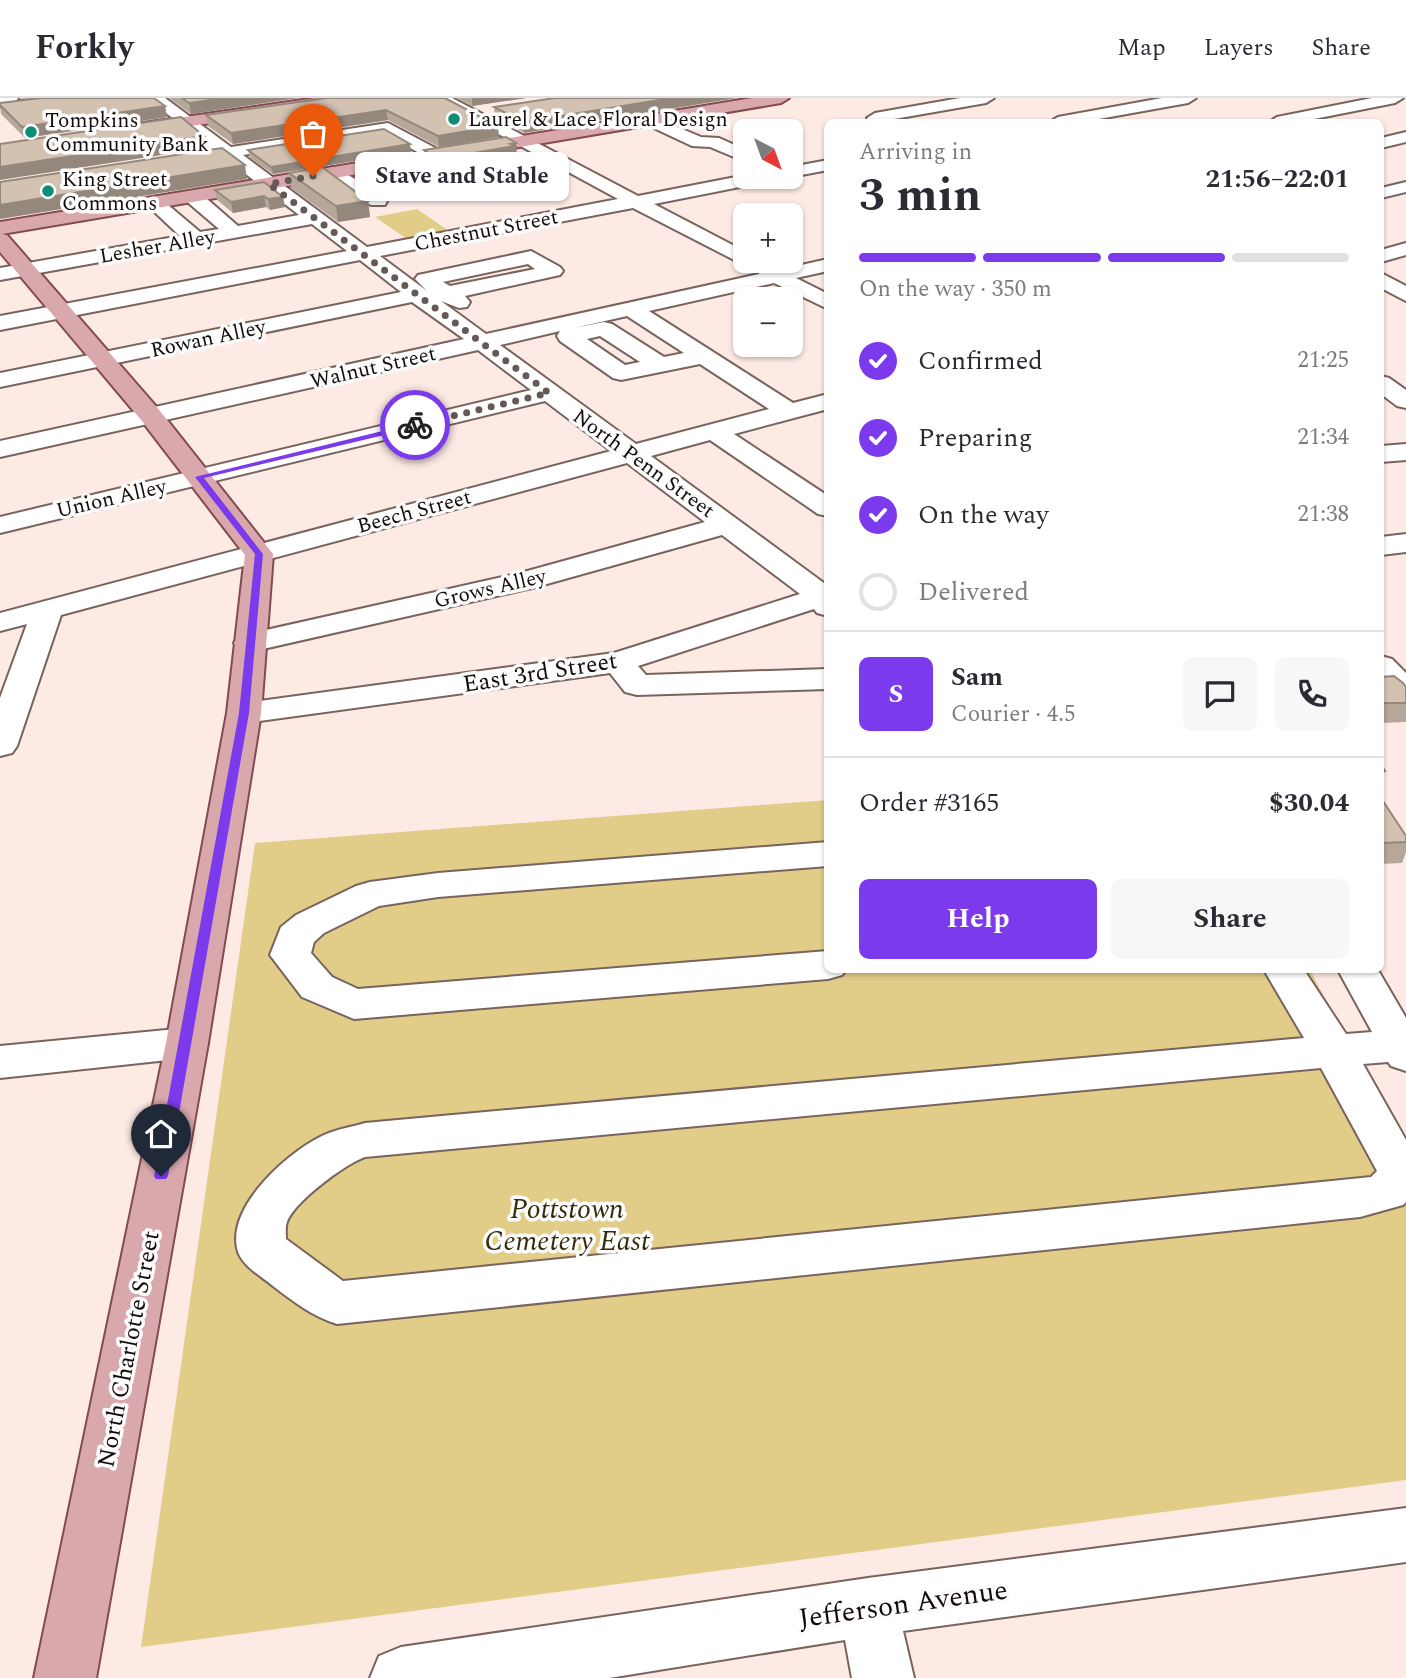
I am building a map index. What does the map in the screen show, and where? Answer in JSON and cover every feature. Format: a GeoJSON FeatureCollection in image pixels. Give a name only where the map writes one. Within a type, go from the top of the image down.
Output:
{"type":"FeatureCollection","features":[{"type":"Feature","properties":{"kind":"main road"},"geometry":{"type":"LineString","coordinates":[[120,131],[348,98]]}},
{"type":"Feature","properties":{"kind":"main road"},"geometry":{"type":"LineString","coordinates":[[0,228],[596,128],[654,127],[781,98]]}},
{"type":"Feature","properties":{"kind":"main road"},"geometry":{"type":"LineString","coordinates":[[0,239],[15,277],[61,312],[150,416],[259,554]]}},
{"type":"Feature","properties":{"kind":"main road","name":"North Charlotte Street"},"geometry":{"type":"LineString","coordinates":[[65,1678],[187,1043],[244,713],[259,554]]}},
{"type":"Feature","properties":{"kind":"street"},"geometry":{"type":"LineString","coordinates":[[10,98],[2,102],[13,106],[72,98]]}},
{"type":"Feature","properties":{"kind":"street","name":"North Penn Street"},"geometry":{"type":"LineString","coordinates":[[155,98],[824,597]]}},
{"type":"Feature","properties":{"kind":"street"},"geometry":{"type":"LineString","coordinates":[[440,98],[733,253]]}},
{"type":"Feature","properties":{"kind":"street"},"geometry":{"type":"LineString","coordinates":[[911,98],[967,119]]}},
{"type":"Feature","properties":{"kind":"street"},"geometry":{"type":"LineString","coordinates":[[875,118],[986,98]]}},
{"type":"Feature","properties":{"kind":"street"},"geometry":{"type":"LineString","coordinates":[[1074,119],[1188,98]]}},
{"type":"Feature","properties":{"kind":"street"},"geometry":{"type":"LineString","coordinates":[[1292,119],[1395,98],[1406,101]]}},
{"type":"Feature","properties":{"kind":"street"},"geometry":{"type":"LineString","coordinates":[[470,114],[495,110]]}},
{"type":"Feature","properties":{"kind":"street"},"geometry":{"type":"LineString","coordinates":[[576,118],[596,128]]}},
{"type":"Feature","properties":{"kind":"street"},"geometry":{"type":"LineString","coordinates":[[654,127],[698,142],[713,142],[733,151]]}},
{"type":"Feature","properties":{"kind":"street"},"geometry":{"type":"LineString","coordinates":[[654,127],[733,165]]}},
{"type":"Feature","properties":{"kind":"street"},"geometry":{"type":"LineString","coordinates":[[188,159],[388,128],[435,155]]}},
{"type":"Feature","properties":{"kind":"street"},"geometry":{"type":"LineString","coordinates":[[1384,142],[1406,137]]}},
{"type":"Feature","properties":{"kind":"street"},"geometry":{"type":"LineString","coordinates":[[395,162],[435,189]]}},
{"type":"Feature","properties":{"kind":"street"},"geometry":{"type":"LineString","coordinates":[[803,168],[824,165]]}},
{"type":"Feature","properties":{"kind":"street"},"geometry":{"type":"LineString","coordinates":[[335,172],[378,201]]}},
{"type":"Feature","properties":{"kind":"street","name":"Chestnut Street"},"geometry":{"type":"LineString","coordinates":[[0,323],[733,181]]}},
{"type":"Feature","properties":{"kind":"street"},"geometry":{"type":"LineString","coordinates":[[1384,192],[1406,187]]}},
{"type":"Feature","properties":{"kind":"street"},"geometry":{"type":"LineString","coordinates":[[192,196],[234,232]]}},
{"type":"Feature","properties":{"kind":"street"},"geometry":{"type":"LineString","coordinates":[[154,203],[197,239]]}},
{"type":"Feature","properties":{"kind":"street","name":"Lesher Alley"},"geometry":{"type":"LineString","coordinates":[[15,277],[313,218]]}},
{"type":"Feature","properties":{"kind":"street"},"geometry":{"type":"LineString","coordinates":[[381,268],[507,243],[508,240],[490,229]]}},
{"type":"Feature","properties":{"kind":"street"},"geometry":{"type":"LineString","coordinates":[[1384,255],[1406,249]]}},
{"type":"Feature","properties":{"kind":"street","name":"Rowan Alley"},"geometry":{"type":"LineString","coordinates":[[0,380],[447,293],[553,271],[531,257],[425,279],[447,293]]}},
{"type":"Feature","properties":{"kind":"street","name":"Walnut Street"},"geometry":{"type":"LineString","coordinates":[[0,449],[824,266]]}},
{"type":"Feature","properties":{"kind":"street"},"geometry":{"type":"LineString","coordinates":[[771,273],[824,301]]}},
{"type":"Feature","properties":{"kind":"street"},"geometry":{"type":"LineString","coordinates":[[1384,281],[1406,295]]}},
{"type":"Feature","properties":{"kind":"street"},"geometry":{"type":"LineString","coordinates":[[447,293],[484,307],[561,290]]}},
{"type":"Feature","properties":{"kind":"street"},"geometry":{"type":"LineString","coordinates":[[484,307],[488,321],[592,299],[622,311],[704,356],[789,411]]}},
{"type":"Feature","properties":{"kind":"street"},"geometry":{"type":"LineString","coordinates":[[661,365],[704,356]]}},
{"type":"Feature","properties":{"kind":"street"},"geometry":{"type":"LineString","coordinates":[[1384,385],[1406,401]]}},
{"type":"Feature","properties":{"kind":"street","name":"Union Alley"},"geometry":{"type":"LineString","coordinates":[[0,525],[549,393]]}},
{"type":"Feature","properties":{"kind":"street","name":"Beech Street"},"geometry":{"type":"LineString","coordinates":[[0,622],[824,403]]}},
{"type":"Feature","properties":{"kind":"street"},"geometry":{"type":"LineString","coordinates":[[713,431],[823,501]]}},
{"type":"Feature","properties":{"kind":"street"},"geometry":{"type":"LineString","coordinates":[[1384,454],[1406,452]]}},
{"type":"Feature","properties":{"kind":"street","name":"Grows Alley"},"geometry":{"type":"LineString","coordinates":[[250,643],[526,580],[728,524]]}},
{"type":"Feature","properties":{"kind":"street"},"geometry":{"type":"LineString","coordinates":[[1384,546],[1406,543]]}},
{"type":"Feature","properties":{"kind":"street","name":"East 3rd Street"},"geometry":{"type":"LineString","coordinates":[[244,713],[618,662],[824,600]]}},
{"type":"Feature","properties":{"kind":"street"},"geometry":{"type":"LineString","coordinates":[[2,736],[47,610]]}},
{"type":"Feature","properties":{"kind":"street"},"geometry":{"type":"LineString","coordinates":[[1384,655],[1406,652]]}},
{"type":"Feature","properties":{"kind":"street"},"geometry":{"type":"LineString","coordinates":[[618,662],[637,685],[824,679]]}},
{"type":"Feature","properties":{"kind":"street"},"geometry":{"type":"LineString","coordinates":[[1384,669],[1406,692]]}},
{"type":"Feature","properties":{"kind":"street"},"geometry":{"type":"LineString","coordinates":[[824,854],[438,885],[370,895],[310,924],[295,936],[290,955],[317,987],[354,1004],[824,965]]}},
{"type":"Feature","properties":{"kind":"street"},"geometry":{"type":"LineString","coordinates":[[1286,973],[1334,1051],[1402,1175],[1386,1192],[1360,1198],[337,1303],[314,1289],[261,1248],[262,1223],[276,1198],[338,1148],[365,1140],[1334,1051],[1404,1048],[1361,973]]}},
{"type":"Feature","properties":{"kind":"street"},"geometry":{"type":"LineString","coordinates":[[0,1062],[187,1043]]}},
{"type":"Feature","properties":{"kind":"street","name":"Jefferson Avenue"},"geometry":{"type":"LineString","coordinates":[[401,1678],[494,1672],[868,1606],[1406,1535]]}},
{"type":"Feature","properties":{"kind":"street"},"geometry":{"type":"LineString","coordinates":[[868,1606],[883,1678]]}},
{"type":"Feature","properties":{"kind":"green space"},"geometry":{"type":"Polygon","coordinates":[[[417,209],[449,231],[407,239],[375,217],[417,209]]]}},
{"type":"Feature","properties":{"kind":"green space","name":"Pottstown Cemetery East"},"geometry":{"type":"Polygon","coordinates":[[[824,800],[824,973],[1312,973],[1406,1152],[1406,1480],[141,1647],[255,843],[824,800]]]}},
{"type":"Feature","properties":{"kind":"building"},"geometry":{"type":"Polygon","coordinates":[[[41,98],[154,98],[165,106],[22,127],[0,105],[41,98]]]}},
{"type":"Feature","properties":{"kind":"building"},"geometry":{"type":"Polygon","coordinates":[[[182,98],[224,98],[189,103],[182,98]]]}},
{"type":"Feature","properties":{"kind":"building"},"geometry":{"type":"Polygon","coordinates":[[[327,98],[445,98],[498,126],[438,136],[386,110],[231,133],[206,115],[327,98]]]}},
{"type":"Feature","properties":{"kind":"building"},"geometry":{"type":"Polygon","coordinates":[[[555,98],[672,98],[524,122],[494,107],[555,98]]]}},
{"type":"Feature","properties":{"kind":"building"},"geometry":{"type":"Polygon","coordinates":[[[181,117],[204,136],[0,167],[0,144],[181,117]]]}},
{"type":"Feature","properties":{"kind":"building"},"geometry":{"type":"Polygon","coordinates":[[[384,129],[410,144],[271,167],[248,150],[384,129]]]}},
{"type":"Feature","properties":{"kind":"building"},"geometry":{"type":"Polygon","coordinates":[[[506,137],[516,143],[510,144],[515,146],[439,159],[424,150],[506,137]]]}},
{"type":"Feature","properties":{"kind":"building"},"geometry":{"type":"Polygon","coordinates":[[[222,148],[245,165],[0,205],[0,182],[222,148]]]}},
{"type":"Feature","properties":{"kind":"building"},"geometry":{"type":"Polygon","coordinates":[[[322,167],[368,201],[336,206],[289,173],[322,167]]]}},
{"type":"Feature","properties":{"kind":"building"},"geometry":{"type":"Polygon","coordinates":[[[264,182],[283,197],[268,199],[264,196],[231,202],[215,190],[264,182]]]}},
{"type":"Feature","properties":{"kind":"building"},"geometry":{"type":"Polygon","coordinates":[[[1394,676],[1403,683],[1406,687],[1406,703],[1384,703],[1384,677],[1394,676]]]}},
{"type":"Feature","properties":{"kind":"building"},"geometry":{"type":"Polygon","coordinates":[[[1384,803],[1406,836],[1406,842],[1384,843],[1384,803]]]}},
{"type":"Feature","properties":{"kind":"way so far"},"geometry":{"type":"LineString","coordinates":[[313,176],[269,184],[549,393],[415,425]]}},
{"type":"Feature","properties":{"kind":"place","name":"Laurel & Lace Floral Design"},"geometry":{"type":"Point","coordinates":[454,119]}},
{"type":"Feature","properties":{"kind":"place","name":"Tompkins Community Bank"},"geometry":{"type":"Point","coordinates":[31,132]}},
{"type":"Feature","properties":{"kind":"place","name":"Stave and Stable"},"geometry":{"type":"Point","coordinates":[313,176]}},
{"type":"Feature","properties":{"kind":"place","name":"King Street Commons"},"geometry":{"type":"Point","coordinates":[48,191]}},
{"type":"Feature","properties":{"kind":"route"},"geometry":{"type":"LineString","coordinates":[[161,1176],[187,1043],[244,713],[259,554],[199,477],[415,425]]}}]}
